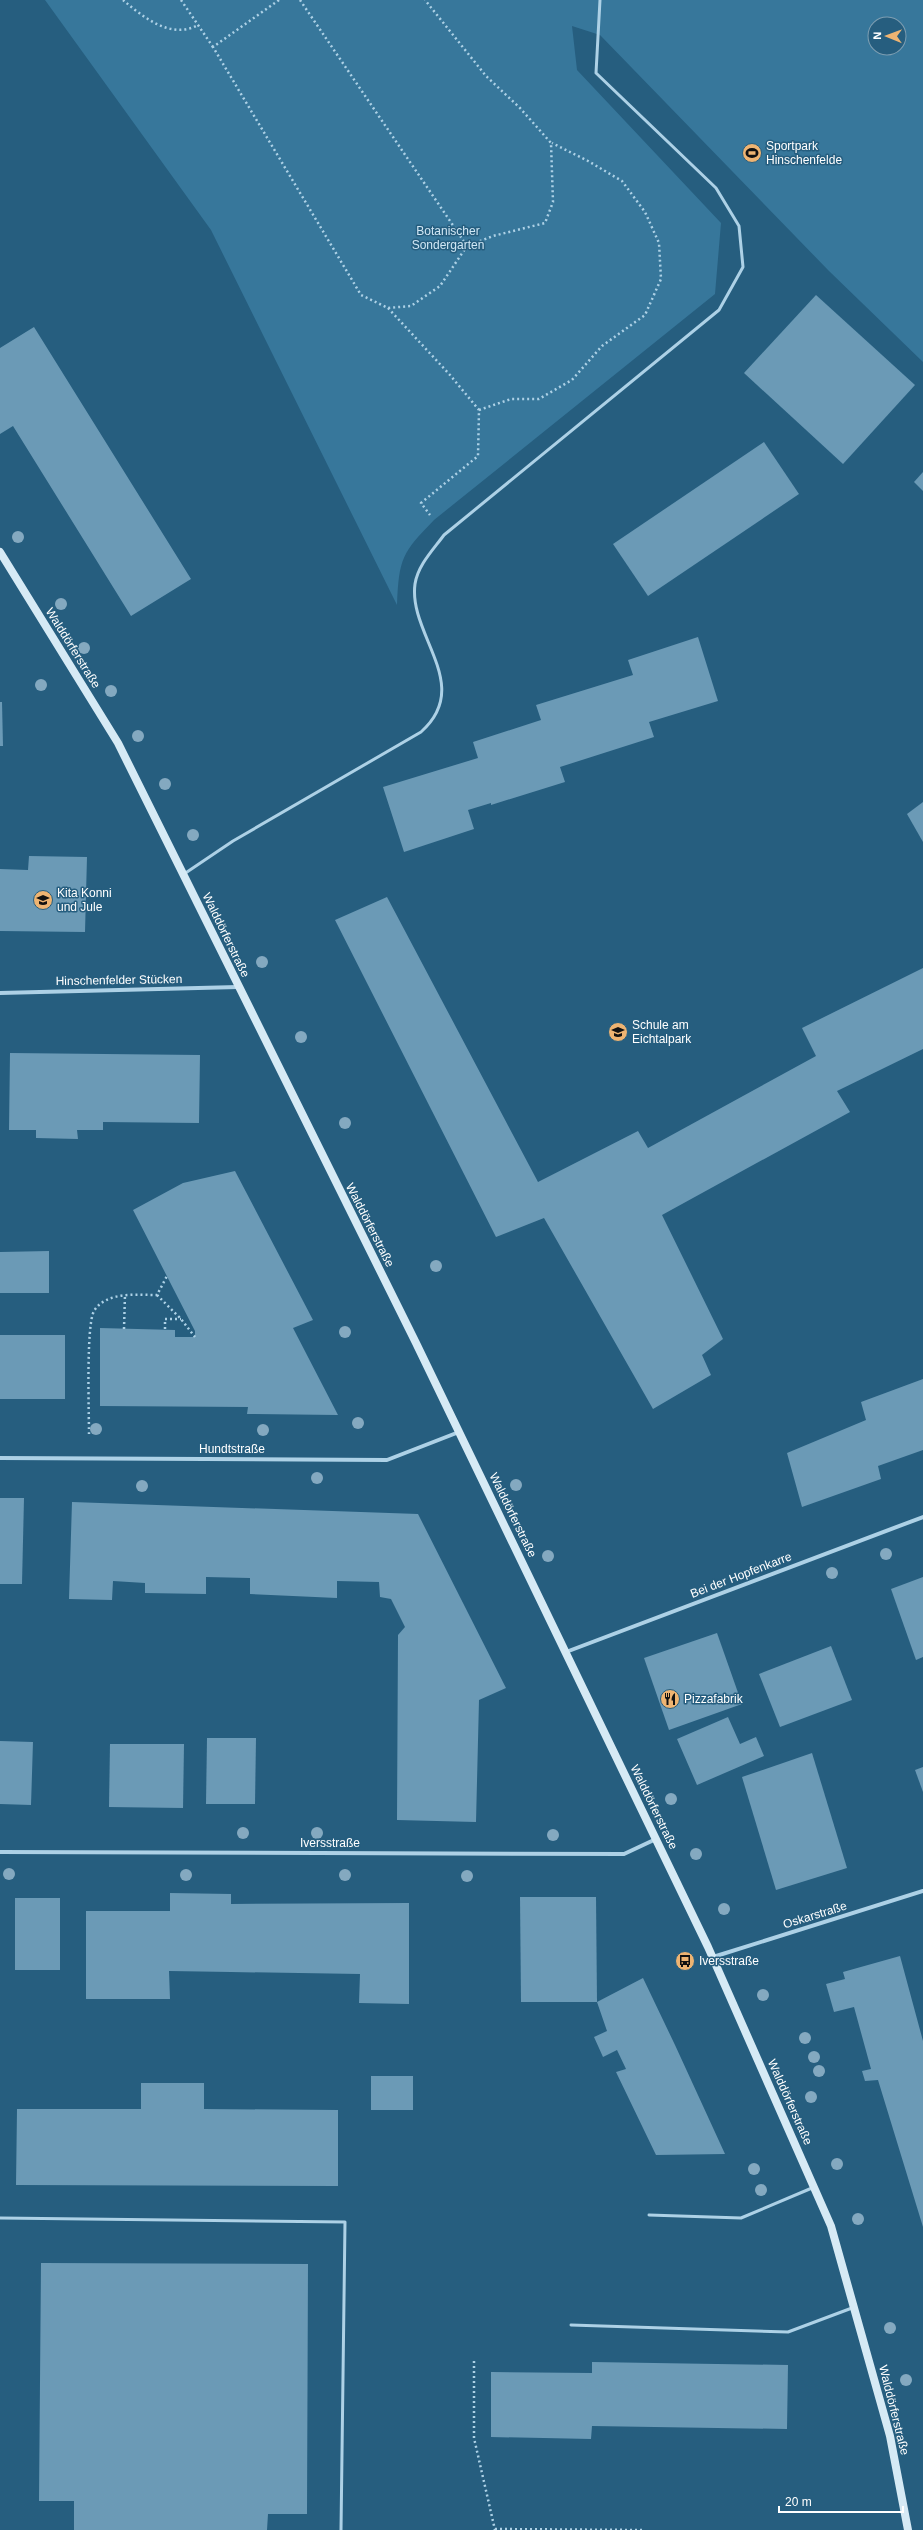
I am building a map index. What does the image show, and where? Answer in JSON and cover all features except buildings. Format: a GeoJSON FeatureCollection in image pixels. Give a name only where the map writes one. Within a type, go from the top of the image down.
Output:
{"type":"FeatureCollection","features":[{"type":"Feature","properties":{"kind":"street","name":"Walddörferstraße"},"geometry":{"type":"LineString","coordinates":[[0,552],[118,743],[459,1432],[712,1957],[831,2226],[890,2436],[908,2530]]}},
{"type":"Feature","properties":{"kind":"street","name":"Hinschenfelder Stücken"},"geometry":{"type":"LineString","coordinates":[[0,993],[238,987]]}},
{"type":"Feature","properties":{"kind":"street","name":"Hundtstraße"},"geometry":{"type":"LineString","coordinates":[[0,1458],[388,1460],[459,1432]]}},
{"type":"Feature","properties":{"kind":"street","name":"Bei der Hopfenkarre"},"geometry":{"type":"LineString","coordinates":[[566,1652],[923,1517]]}},
{"type":"Feature","properties":{"kind":"street","name":"Iversstraße"},"geometry":{"type":"LineString","coordinates":[[0,1852],[624,1854],[656,1839]]}},
{"type":"Feature","properties":{"kind":"street","name":"Oskarstraße"},"geometry":{"type":"LineString","coordinates":[[712,1957],[923,1891]]}},
{"type":"Feature","properties":{"kind":"lane"},"geometry":{"type":"LineString","coordinates":[[184,874],[233,841],[421,732],[431,723],[439,710],[442,695],[439,675],[415,597],[415,585],[424,561],[444,535],[719,310],[742,267],[739,226],[716,188],[596,72],[600,0]]}},
{"type":"Feature","properties":{"kind":"lane"},"geometry":{"type":"LineString","coordinates":[[649,2215],[741,2218],[814,2187]]}},
{"type":"Feature","properties":{"kind":"lane"},"geometry":{"type":"LineString","coordinates":[[0,2218],[345,2222],[341,2530]]}},
{"type":"Feature","properties":{"kind":"lane"},"geometry":{"type":"LineString","coordinates":[[571,2325],[788,2332],[854,2307]]}},
{"type":"Feature","properties":{"kind":"path"},"geometry":{"type":"LineString","coordinates":[[123,0],[152,22],[167,28],[188,30],[198,25]]}},
{"type":"Feature","properties":{"kind":"path"},"geometry":{"type":"LineString","coordinates":[[180,0],[213,47],[361,295],[388,308],[450,375],[479,410],[478,456],[422,503],[444,535]]}},
{"type":"Feature","properties":{"kind":"path"},"geometry":{"type":"LineString","coordinates":[[213,47],[279,0]]}},
{"type":"Feature","properties":{"kind":"path"},"geometry":{"type":"LineString","coordinates":[[300,0],[467,246]]}},
{"type":"Feature","properties":{"kind":"path"},"geometry":{"type":"LineString","coordinates":[[425,0],[486,76],[520,108],[551,143],[588,161],[622,182],[646,212],[659,243],[661,279],[645,315],[602,346],[572,380],[539,400],[511,399],[479,410]]}},
{"type":"Feature","properties":{"kind":"path"},"geometry":{"type":"LineString","coordinates":[[388,308],[411,306],[440,286],[467,246],[493,236],[545,223],[553,202],[551,143]]}},
{"type":"Feature","properties":{"kind":"path"},"geometry":{"type":"LineString","coordinates":[[157,1295],[167,1276]]}},
{"type":"Feature","properties":{"kind":"path"},"geometry":{"type":"LineString","coordinates":[[124,1294],[124,1329]]}},
{"type":"Feature","properties":{"kind":"path"},"geometry":{"type":"LineString","coordinates":[[88,1458],[90,1330],[94,1311],[104,1302],[124,1294],[157,1295],[181,1319],[195,1337]]}},
{"type":"Feature","properties":{"kind":"path"},"geometry":{"type":"LineString","coordinates":[[165,1330],[165,1319],[181,1319]]}},
{"type":"Feature","properties":{"kind":"path"},"geometry":{"type":"LineString","coordinates":[[474,2361],[474,2438],[495,2529],[642,2530]]}},
{"type":"Feature","properties":{"kind":"green space","name":"Botanischer Sondergarten"},"geometry":{"type":"Polygon","coordinates":[[[45,0],[923,0],[923,362],[829,271],[600,35],[572,26],[577,70],[721,223],[715,294],[434,520],[415,541],[404,557],[399,577],[397,605],[211,230],[45,0]]]}},
{"type":"Feature","properties":{"kind":"place","name":"Sportpark Hinschenfelde"},"geometry":{"type":"Point","coordinates":[752,153]}},
{"type":"Feature","properties":{"kind":"place","name":"Kita Konni und Jule"},"geometry":{"type":"Point","coordinates":[43,900]}},
{"type":"Feature","properties":{"kind":"place","name":"Schule am Eichtalpark"},"geometry":{"type":"Point","coordinates":[618,1032]}},
{"type":"Feature","properties":{"kind":"place","name":"Pizzafabrik"},"geometry":{"type":"Point","coordinates":[670,1699]}},
{"type":"Feature","properties":{"kind":"place","name":"Iversstraße"},"geometry":{"type":"Point","coordinates":[685,1961]}}]}
